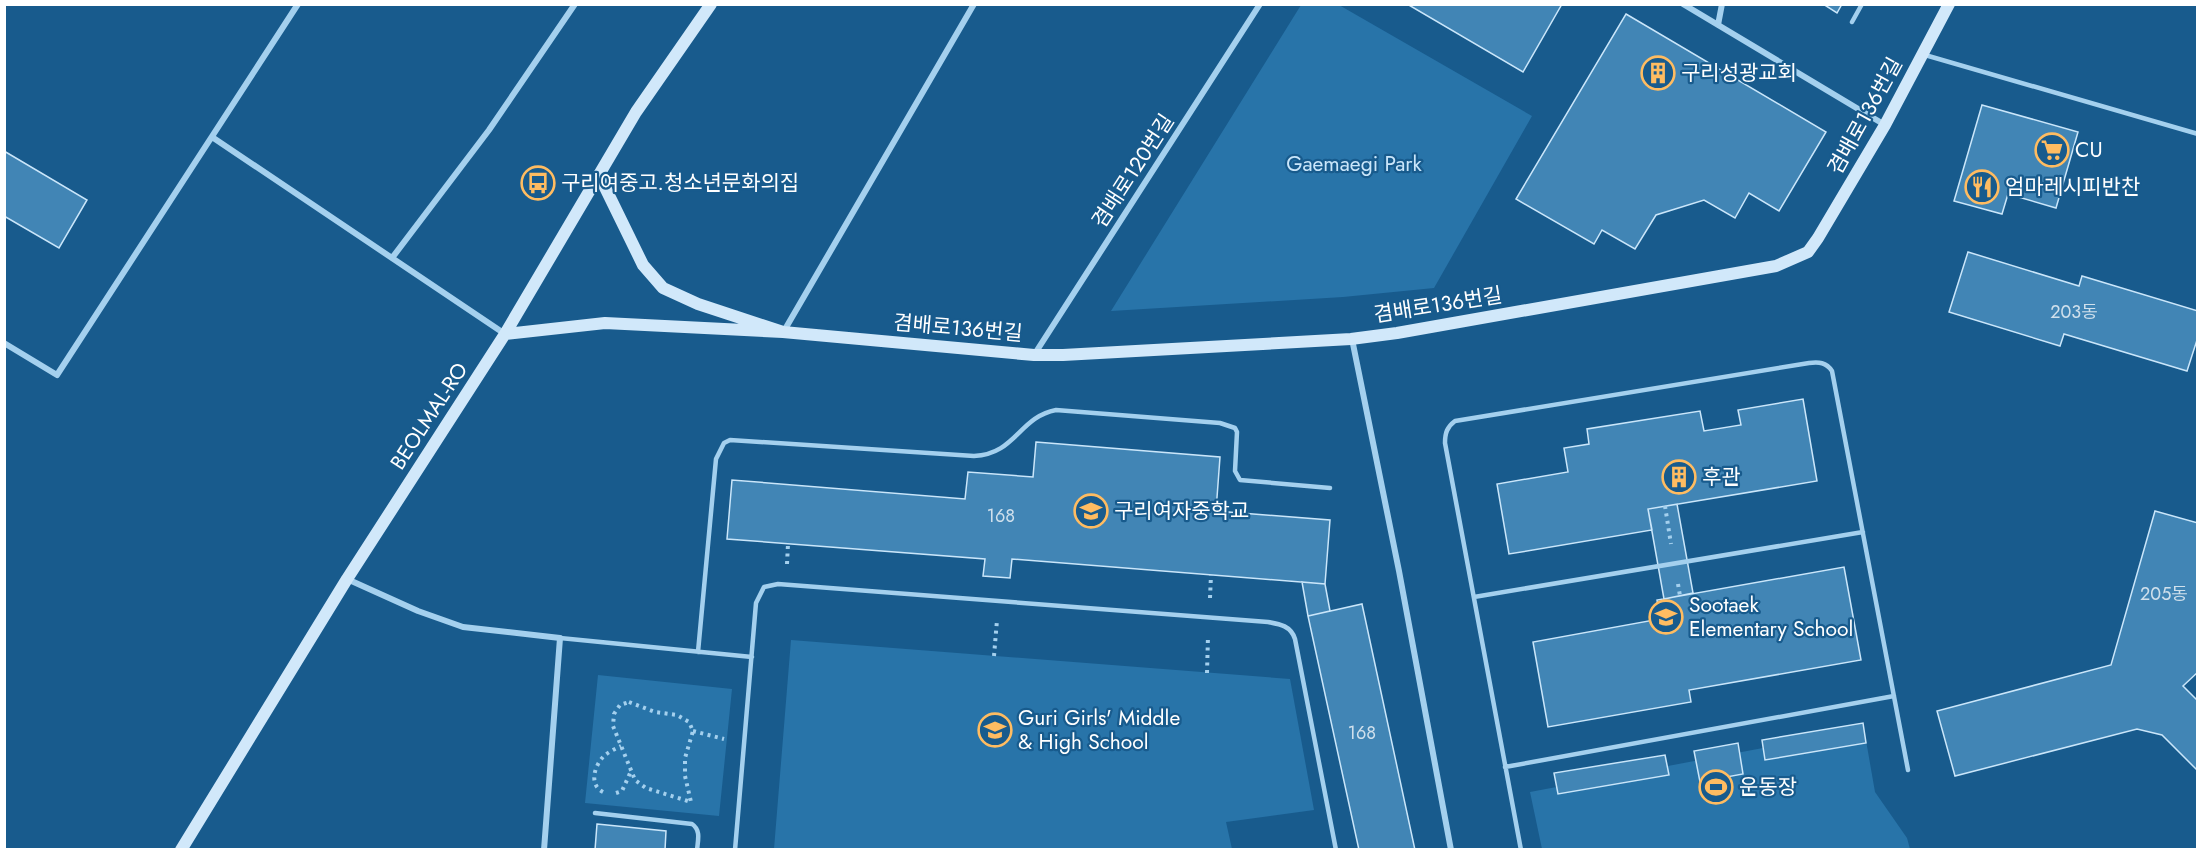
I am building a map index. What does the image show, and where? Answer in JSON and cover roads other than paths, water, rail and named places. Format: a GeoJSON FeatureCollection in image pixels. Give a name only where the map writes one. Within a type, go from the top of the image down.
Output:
{"type":"FeatureCollection","features":[{"type":"Feature","properties":{"kind":"street"},"geometry":{"type":"LineString","coordinates":[[4,343],[57,375],[298,4]]}},
{"type":"Feature","properties":{"kind":"street"},"geometry":{"type":"LineString","coordinates":[[392,258],[489,130],[575,4]]}},
{"type":"Feature","properties":{"kind":"street","name":"BEOLMAL-RO"},"geometry":{"type":"LineString","coordinates":[[181,849],[347,579],[505,334],[636,112],[711,4]]}},
{"type":"Feature","properties":{"kind":"street"},"geometry":{"type":"LineString","coordinates":[[783,332],[974,4]]}},
{"type":"Feature","properties":{"kind":"street","name":"겸배로120번길"},"geometry":{"type":"LineString","coordinates":[[1034,355],[1260,4]]}},
{"type":"Feature","properties":{"kind":"street"},"geometry":{"type":"LineString","coordinates":[[1683,4],[1885,125]]}},
{"type":"Feature","properties":{"kind":"street"},"geometry":{"type":"LineString","coordinates":[[1718,25],[1722,4]]}},
{"type":"Feature","properties":{"kind":"street","name":"겸배로136번길"},"geometry":{"type":"LineString","coordinates":[[783,332],[1062,356],[1352,339],[1776,266],[1808,252],[1818,238],[1885,125],[1949,4]]}},
{"type":"Feature","properties":{"kind":"street"},"geometry":{"type":"LineString","coordinates":[[212,137],[505,334],[605,323],[783,332]]}},
{"type":"Feature","properties":{"kind":"street"},"geometry":{"type":"LineString","coordinates":[[599,175],[643,266],[663,288],[698,304],[783,332]]}},
{"type":"Feature","properties":{"kind":"street"},"geometry":{"type":"LineString","coordinates":[[1352,339],[1451,849]]}},
{"type":"Feature","properties":{"kind":"street"},"geometry":{"type":"LineString","coordinates":[[347,579],[418,612],[463,627],[560,638],[544,849]]}},
{"type":"Feature","properties":{"kind":"lane"},"geometry":{"type":"LineString","coordinates":[[1852,22],[1862,4]]}},
{"type":"Feature","properties":{"kind":"lane"},"geometry":{"type":"LineString","coordinates":[[1922,55],[2198,134]]}},
{"type":"Feature","properties":{"kind":"lane"},"geometry":{"type":"LineString","coordinates":[[1521,849],[1445,443],[1448,427],[1455,421],[1809,363],[1829,365],[1908,770]]}},
{"type":"Feature","properties":{"kind":"lane"},"geometry":{"type":"LineString","coordinates":[[698,652],[716,459],[724,443],[730,440],[984,456],[1001,450],[1039,414],[1056,410],[1220,423],[1235,428],[1237,432],[1235,471],[1240,480],[1330,488]]}},
{"type":"Feature","properties":{"kind":"lane"},"geometry":{"type":"LineString","coordinates":[[1474,597],[1863,532]]}},
{"type":"Feature","properties":{"kind":"lane"},"geometry":{"type":"LineString","coordinates":[[735,849],[756,603],[764,587],[778,584],[1278,623],[1293,631],[1336,849]]}},
{"type":"Feature","properties":{"kind":"lane"},"geometry":{"type":"LineString","coordinates":[[560,638],[752,657]]}},
{"type":"Feature","properties":{"kind":"lane"},"geometry":{"type":"LineString","coordinates":[[1505,767],[1894,696]]}},
{"type":"Feature","properties":{"kind":"lane"},"geometry":{"type":"LineString","coordinates":[[595,813],[693,824],[699,833],[697,849]]}},
{"type":"Feature","properties":{"kind":"place","name":"구리성광교회"},"geometry":{"type":"Point","coordinates":[1658,73]}},
{"type":"Feature","properties":{"kind":"place","name":"CU"},"geometry":{"type":"Point","coordinates":[2052,150]}},
{"type":"Feature","properties":{"kind":"place","name":"구리여중고.청소년문화의집"},"geometry":{"type":"Point","coordinates":[538,183]}},
{"type":"Feature","properties":{"kind":"place","name":"엄마레시피반찬"},"geometry":{"type":"Point","coordinates":[1982,187]}},
{"type":"Feature","properties":{"kind":"place","name":"후관"},"geometry":{"type":"Point","coordinates":[1679,477]}},
{"type":"Feature","properties":{"kind":"place","name":"구리여자중학교"},"geometry":{"type":"Point","coordinates":[1091,511]}},
{"type":"Feature","properties":{"kind":"place","name":"Sootaek Elementary School"},"geometry":{"type":"Point","coordinates":[1666,617]}},
{"type":"Feature","properties":{"kind":"place","name":"Guri Girls' Middle & High School"},"geometry":{"type":"Point","coordinates":[995,730]}},
{"type":"Feature","properties":{"kind":"place","name":"운동장"},"geometry":{"type":"Point","coordinates":[1716,787]}},
{"type":"Feature","properties":{"kind":"park label","name":"Gaemaegi Park"},"geometry":{"type":"Point","coordinates":[1354,164]}}]}
